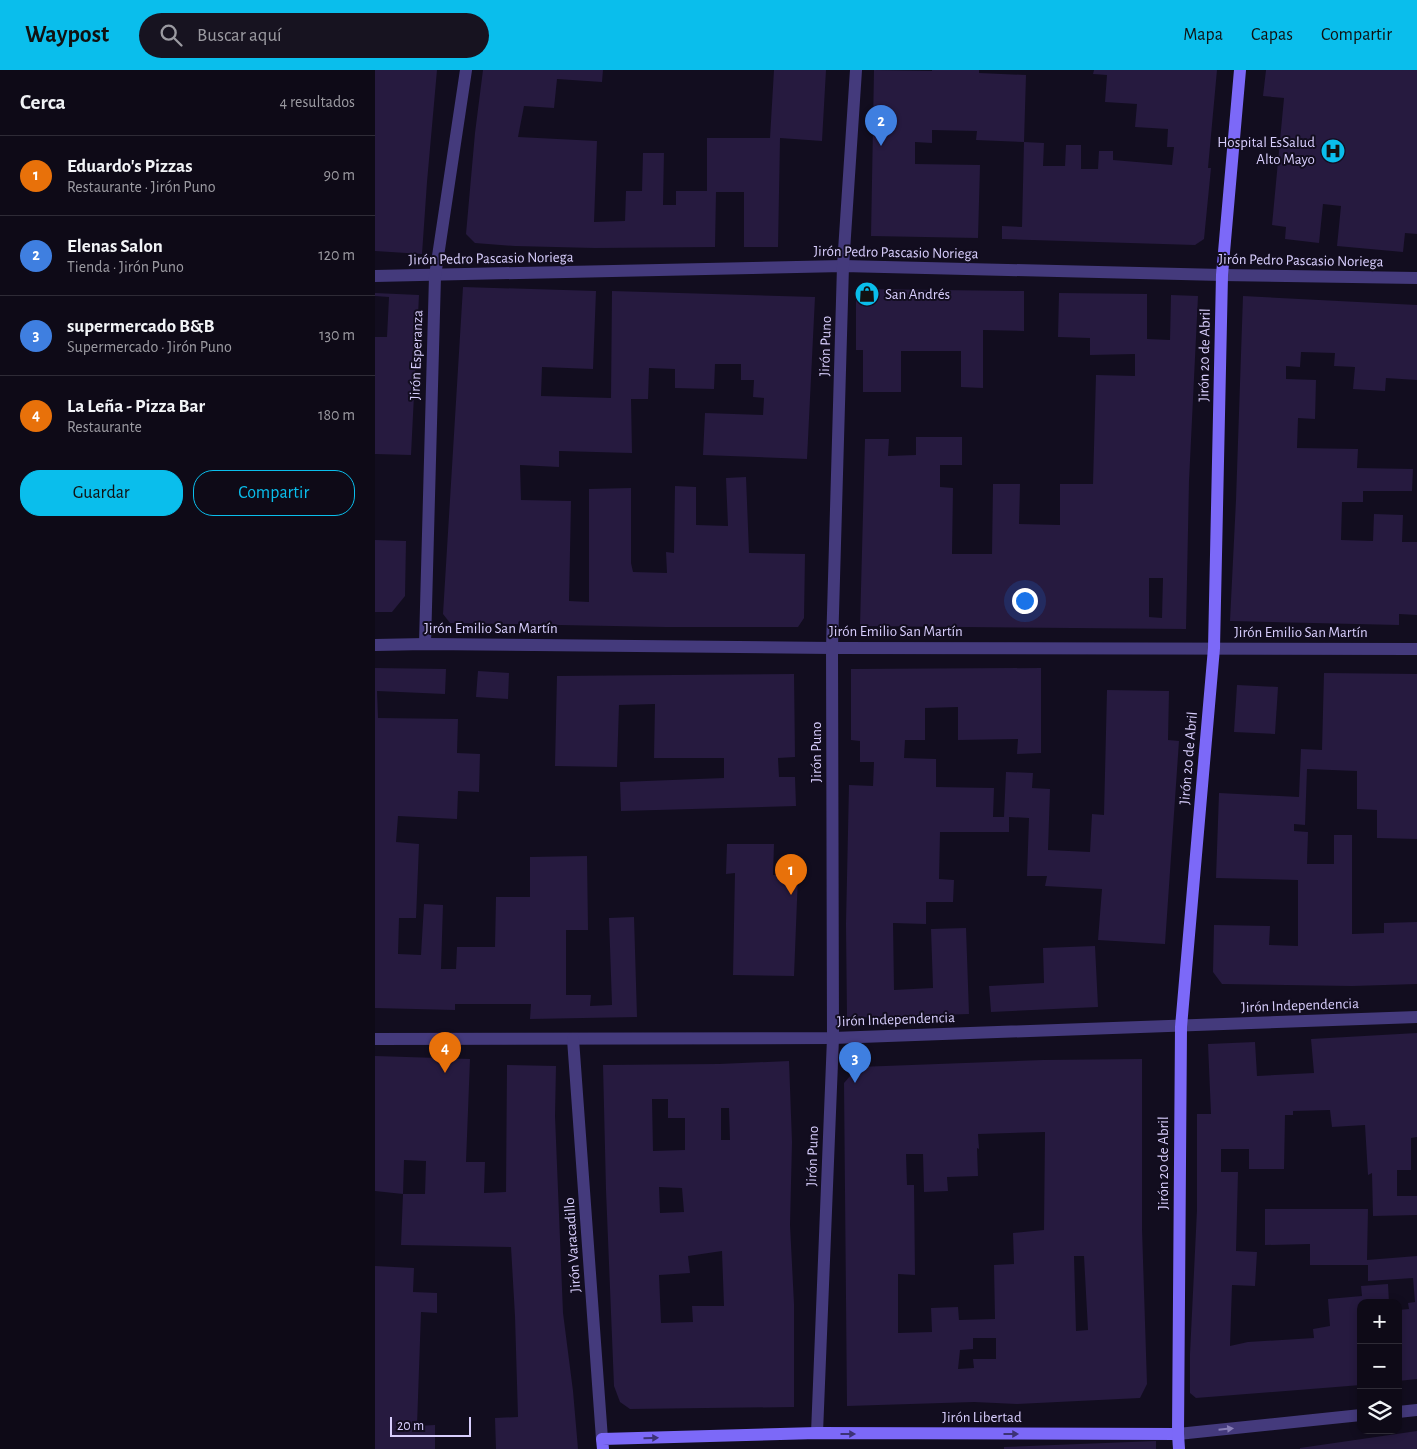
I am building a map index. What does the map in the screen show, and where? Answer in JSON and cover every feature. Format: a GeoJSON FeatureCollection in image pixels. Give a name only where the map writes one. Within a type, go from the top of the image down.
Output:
{"type":"FeatureCollection","features":[{"type":"Feature","properties":{"kind":"street","name":"Jirón Esperanza"},"geometry":{"type":"LineString","coordinates":[[425,644],[435,276],[465,70]]}},
{"type":"Feature","properties":{"kind":"street","name":"Jirón Puno"},"geometry":{"type":"LineString","coordinates":[[817,1434],[833,1038],[832,648],[843,266],[856,70]]}},
{"type":"Feature","properties":{"kind":"street","name":"Jirón 20 de Abril"},"geometry":{"type":"LineString","coordinates":[[1179,1449],[1181,1027],[1214,648],[1222,276],[1239,70]]}},
{"type":"Feature","properties":{"kind":"street","name":"Jirón Pedro Pascasio Noriega"},"geometry":{"type":"LineString","coordinates":[[375,276],[843,266],[1222,276],[1417,278]]}},
{"type":"Feature","properties":{"kind":"street","name":"Jirón Emilio San Martín"},"geometry":{"type":"LineString","coordinates":[[375,645],[1417,649]]}},
{"type":"Feature","properties":{"kind":"street","name":"Jirón Independencia"},"geometry":{"type":"LineString","coordinates":[[375,1040],[833,1038],[1181,1027],[1417,1017]]}},
{"type":"Feature","properties":{"kind":"street","name":"Jirón Varacadillo"},"geometry":{"type":"LineString","coordinates":[[573,1039],[603,1444]]}},
{"type":"Feature","properties":{"kind":"street"},"geometry":{"type":"LineString","coordinates":[[1402,1412],[1417,1410]]}},
{"type":"Feature","properties":{"kind":"street","name":"Jirón Libertad"},"geometry":{"type":"LineString","coordinates":[[603,1444],[817,1434],[1178,1434],[1357,1416]]}},
{"type":"Feature","properties":{"kind":"building"},"geometry":{"type":"Polygon","coordinates":[[[375,70],[437,70],[422,254],[375,251],[375,70]]]}},
{"type":"Feature","properties":{"kind":"building"},"geometry":{"type":"Polygon","coordinates":[[[483,70],[603,70],[602,82],[557,79],[554,108],[524,106],[518,137],[597,141],[594,222],[625,221],[626,191],[642,191],[643,153],[664,153],[663,205],[676,205],[676,191],[707,191],[707,138],[770,138],[774,70],[826,70],[822,141],[780,138],[778,247],[744,247],[744,192],[716,192],[715,247],[595,248],[475,243],[466,234],[483,70]]]}},
{"type":"Feature","properties":{"kind":"building"},"geometry":{"type":"Polygon","coordinates":[[[874,70],[979,70],[979,73],[1026,75],[1024,142],[976,140],[977,131],[932,130],[932,143],[915,142],[915,164],[980,165],[978,238],[871,236],[874,70]]]}},
{"type":"Feature","properties":{"kind":"building"},"geometry":{"type":"Polygon","coordinates":[[[1094,70],[1217,70],[1208,168],[1211,168],[1204,239],[1195,245],[1002,239],[1002,226],[1022,227],[1024,142],[1044,143],[1043,166],[1065,166],[1066,145],[1081,145],[1081,169],[1098,169],[1099,151],[1113,151],[1113,160],[1172,165],[1174,147],[1167,147],[1168,129],[1135,127],[1137,104],[1105,102],[1107,75],[1093,74],[1094,70]]]}},
{"type":"Feature","properties":{"kind":"building","name":"Hospital EsSalud Alto Mayo"},"geometry":{"type":"Polygon","coordinates":[[[1266,70],[1417,70],[1417,234],[1405,233],[1403,252],[1337,246],[1341,206],[1323,204],[1319,243],[1285,239],[1286,227],[1272,225],[1284,98],[1263,96],[1266,70]]]}},
{"type":"Feature","properties":{"kind":"building"},"geometry":{"type":"Polygon","coordinates":[[[463,287],[596,291],[593,369],[542,367],[541,396],[611,398],[612,291],[815,297],[807,459],[703,455],[705,413],[763,415],[764,398],[753,397],[754,380],[741,380],[741,364],[715,364],[714,389],[675,388],[675,369],[649,368],[648,399],[631,399],[632,453],[559,451],[559,467],[520,465],[521,500],[571,501],[569,601],[589,602],[589,489],[631,488],[631,563],[633,572],[667,573],[666,552],[674,553],[675,486],[696,487],[696,525],[728,526],[726,478],[746,477],[749,553],[805,554],[804,618],[798,627],[665,627],[450,623],[443,614],[463,287]]]}},
{"type":"Feature","properties":{"kind":"building"},"geometry":{"type":"Polygon","coordinates":[[[856,289],[1024,291],[1024,331],[983,330],[983,388],[961,387],[961,351],[901,351],[901,392],[863,392],[863,350],[856,350],[856,289]]]}},
{"type":"Feature","properties":{"kind":"building"},"geometry":{"type":"Polygon","coordinates":[[[375,293],[419,295],[411,455],[375,454],[375,337],[387,337],[389,297],[375,296],[375,293]]]}},
{"type":"Feature","properties":{"kind":"building"},"geometry":{"type":"Polygon","coordinates":[[[1059,293],[1147,294],[1147,339],[1170,340],[1171,295],[1198,296],[1189,481],[1186,629],[860,626],[865,439],[889,439],[888,456],[916,455],[916,437],[962,437],[962,465],[940,465],[940,487],[953,488],[952,554],[992,554],[993,484],[1020,484],[1019,524],[1060,525],[1060,484],[1093,484],[1096,375],[1135,376],[1135,354],[1090,355],[1090,338],[1058,337],[1059,293]],[[1149,578],[1149,617],[1162,618],[1163,578],[1149,578]]]}},
{"type":"Feature","properties":{"kind":"building"},"geometry":{"type":"Polygon","coordinates":[[[1243,296],[1417,305],[1417,380],[1386,378],[1385,391],[1353,389],[1355,367],[1334,366],[1335,353],[1301,352],[1300,367],[1286,366],[1286,379],[1316,380],[1315,419],[1298,418],[1297,448],[1358,449],[1357,468],[1413,469],[1412,491],[1363,491],[1363,502],[1342,502],[1341,540],[1373,541],[1374,514],[1403,515],[1402,542],[1417,542],[1417,615],[1399,614],[1399,625],[1230,621],[1243,296]]]}},
{"type":"Feature","properties":{"kind":"building"},"geometry":{"type":"Polygon","coordinates":[[[375,540],[406,541],[405,596],[392,612],[375,612],[375,540]]]}},
{"type":"Feature","properties":{"kind":"building"},"geometry":{"type":"Polygon","coordinates":[[[375,668],[446,669],[445,694],[377,691],[378,718],[458,719],[457,753],[480,754],[479,792],[458,791],[457,819],[398,816],[396,842],[419,844],[416,918],[399,918],[398,954],[421,955],[424,904],[443,905],[441,969],[456,969],[457,947],[495,947],[496,897],[530,897],[530,857],[587,856],[588,930],[566,930],[566,995],[591,995],[590,1006],[612,1005],[609,918],[634,917],[637,1017],[530,1019],[531,1004],[455,1004],[455,1010],[375,1008],[375,668]]]}},
{"type":"Feature","properties":{"kind":"building"},"geometry":{"type":"Polygon","coordinates":[[[1041,668],[1041,753],[1017,754],[1018,739],[958,740],[958,707],[925,708],[925,740],[905,740],[904,758],[936,759],[936,787],[994,788],[993,817],[1004,817],[1006,772],[1033,773],[1032,788],[1050,789],[1048,850],[1090,852],[1092,814],[1104,815],[1107,690],[1169,691],[1168,740],[1179,741],[1165,944],[1098,940],[1102,889],[1045,886],[1047,876],[1027,876],[1029,818],[1009,817],[1009,832],[940,832],[939,879],[954,880],[953,902],[926,902],[926,924],[893,923],[894,990],[933,988],[931,929],[966,928],[969,1014],[847,1018],[846,924],[849,785],[873,786],[874,762],[860,762],[860,741],[851,740],[851,669],[1041,668]]]}},
{"type":"Feature","properties":{"kind":"building"},"geometry":{"type":"Polygon","coordinates":[[[478,671],[509,673],[508,699],[476,697],[478,671]]]}},
{"type":"Feature","properties":{"kind":"building"},"geometry":{"type":"Polygon","coordinates":[[[1324,673],[1417,674],[1417,839],[1377,838],[1377,810],[1357,809],[1357,771],[1307,769],[1305,825],[1294,824],[1294,831],[1308,832],[1307,864],[1334,864],[1334,835],[1352,835],[1352,934],[1384,933],[1384,923],[1417,922],[1417,984],[1352,986],[1222,984],[1213,972],[1214,925],[1270,926],[1269,945],[1298,946],[1298,880],[1216,878],[1219,793],[1299,797],[1301,749],[1322,750],[1324,673]]]}},
{"type":"Feature","properties":{"kind":"building"},"geometry":{"type":"Polygon","coordinates":[[[794,674],[795,757],[778,758],[779,777],[795,777],[796,806],[621,811],[620,782],[724,778],[724,758],[654,758],[655,704],[619,705],[617,767],[555,766],[557,676],[794,674]]]}},
{"type":"Feature","properties":{"kind":"building"},"geometry":{"type":"Polygon","coordinates":[[[1237,685],[1278,687],[1275,734],[1234,732],[1237,685]]]}},
{"type":"Feature","properties":{"kind":"building"},"geometry":{"type":"Polygon","coordinates":[[[727,844],[774,844],[773,875],[798,875],[794,976],[733,975],[735,873],[726,874],[727,844]]]}},
{"type":"Feature","properties":{"kind":"building"},"geometry":{"type":"Polygon","coordinates":[[[1095,946],[1098,1007],[991,1012],[989,986],[1044,983],[1043,948],[1095,946]]]}},
{"type":"Feature","properties":{"kind":"building"},"geometry":{"type":"Polygon","coordinates":[[[1417,1033],[1417,1137],[1411,1138],[1411,1170],[1397,1170],[1397,1196],[1417,1196],[1417,1215],[1373,1216],[1372,1173],[1368,1175],[1365,1125],[1332,1127],[1330,1110],[1293,1111],[1293,1115],[1285,1115],[1284,1169],[1249,1169],[1249,1149],[1221,1149],[1221,1172],[1238,1172],[1236,1251],[1257,1252],[1255,1286],[1232,1285],[1230,1346],[1248,1342],[1314,1338],[1313,1329],[1330,1326],[1328,1299],[1362,1296],[1361,1286],[1388,1284],[1389,1299],[1357,1299],[1357,1385],[1196,1398],[1190,1393],[1190,1354],[1197,1210],[1197,1114],[1211,1114],[1208,1044],[1255,1042],[1257,1076],[1314,1073],[1311,1039],[1417,1033]]]}},
{"type":"Feature","properties":{"kind":"building"},"geometry":{"type":"Polygon","coordinates":[[[375,1056],[470,1059],[466,1162],[485,1162],[484,1193],[506,1192],[507,1065],[556,1066],[555,1116],[563,1313],[578,1449],[496,1449],[495,1418],[518,1417],[511,1247],[401,1245],[403,1194],[375,1191],[375,1056]],[[404,1160],[403,1194],[425,1194],[426,1161],[404,1160]]]}},
{"type":"Feature","properties":{"kind":"building"},"geometry":{"type":"Polygon","coordinates":[[[1142,1059],[1142,1229],[1147,1384],[1140,1398],[1017,1404],[974,1402],[847,1406],[844,1083],[858,1067],[1043,1060],[1142,1059]],[[1045,1132],[978,1134],[978,1176],[947,1177],[948,1191],[924,1192],[923,1154],[906,1154],[907,1185],[914,1185],[915,1275],[898,1274],[898,1333],[932,1332],[931,1308],[958,1307],[959,1320],[995,1319],[994,1265],[1014,1264],[1013,1233],[1044,1230],[1045,1132]],[[1074,1256],[1076,1331],[1088,1330],[1084,1256],[1074,1256]],[[973,1338],[973,1349],[960,1350],[958,1369],[974,1368],[973,1359],[996,1359],[996,1338],[973,1338]]]}},
{"type":"Feature","properties":{"kind":"building"},"geometry":{"type":"Polygon","coordinates":[[[789,1061],[792,1142],[790,1225],[794,1304],[794,1407],[630,1409],[620,1402],[614,1386],[603,1065],[789,1061]],[[652,1099],[653,1151],[685,1150],[685,1118],[668,1118],[668,1099],[652,1099]],[[721,1108],[721,1140],[730,1140],[729,1108],[721,1108]],[[659,1187],[660,1213],[684,1212],[682,1188],[659,1187]],[[722,1251],[688,1256],[690,1273],[659,1275],[661,1323],[693,1322],[692,1306],[724,1306],[722,1251]]]}},
{"type":"Feature","properties":{"kind":"building"},"geometry":{"type":"Polygon","coordinates":[[[1265,1209],[1368,1209],[1367,1260],[1417,1256],[1417,1379],[1402,1381],[1402,1310],[1409,1309],[1408,1303],[1415,1302],[1413,1278],[1368,1281],[1368,1265],[1310,1265],[1310,1244],[1265,1245],[1265,1209]]]}},
{"type":"Feature","properties":{"kind":"building"},"geometry":{"type":"Polygon","coordinates":[[[375,1266],[414,1268],[413,1292],[437,1293],[437,1313],[421,1312],[417,1426],[435,1425],[435,1449],[375,1449],[375,1266]]]}},
{"type":"Feature","properties":{"kind":"building"},"geometry":{"type":"Polygon","coordinates":[[[1417,1431],[1417,1449],[1300,1449],[1300,1448],[1417,1431]]]}},
{"type":"Feature","properties":{"kind":"building"},"geometry":{"type":"Polygon","coordinates":[[[1156,1441],[1156,1449],[1004,1449],[1004,1447],[1156,1441]]]}},
{"type":"Feature","properties":{"kind":"place","name":"Elenas Salon"},"geometry":{"type":"Point","coordinates":[881,146]}},
{"type":"Feature","properties":{"kind":"place","name":"Hospital EsSalud Alto Mayo"},"geometry":{"type":"Point","coordinates":[1333,151]}},
{"type":"Feature","properties":{"kind":"place","name":"San Andrés"},"geometry":{"type":"Point","coordinates":[867,294]}},
{"type":"Feature","properties":{"kind":"place","name":"Eduardo's Pizzas"},"geometry":{"type":"Point","coordinates":[791,895]}},
{"type":"Feature","properties":{"kind":"place","name":"La Leña - Pizza Bar"},"geometry":{"type":"Point","coordinates":[445,1073]}},
{"type":"Feature","properties":{"kind":"place","name":"supermercado B&B"},"geometry":{"type":"Point","coordinates":[855,1083]}}]}
